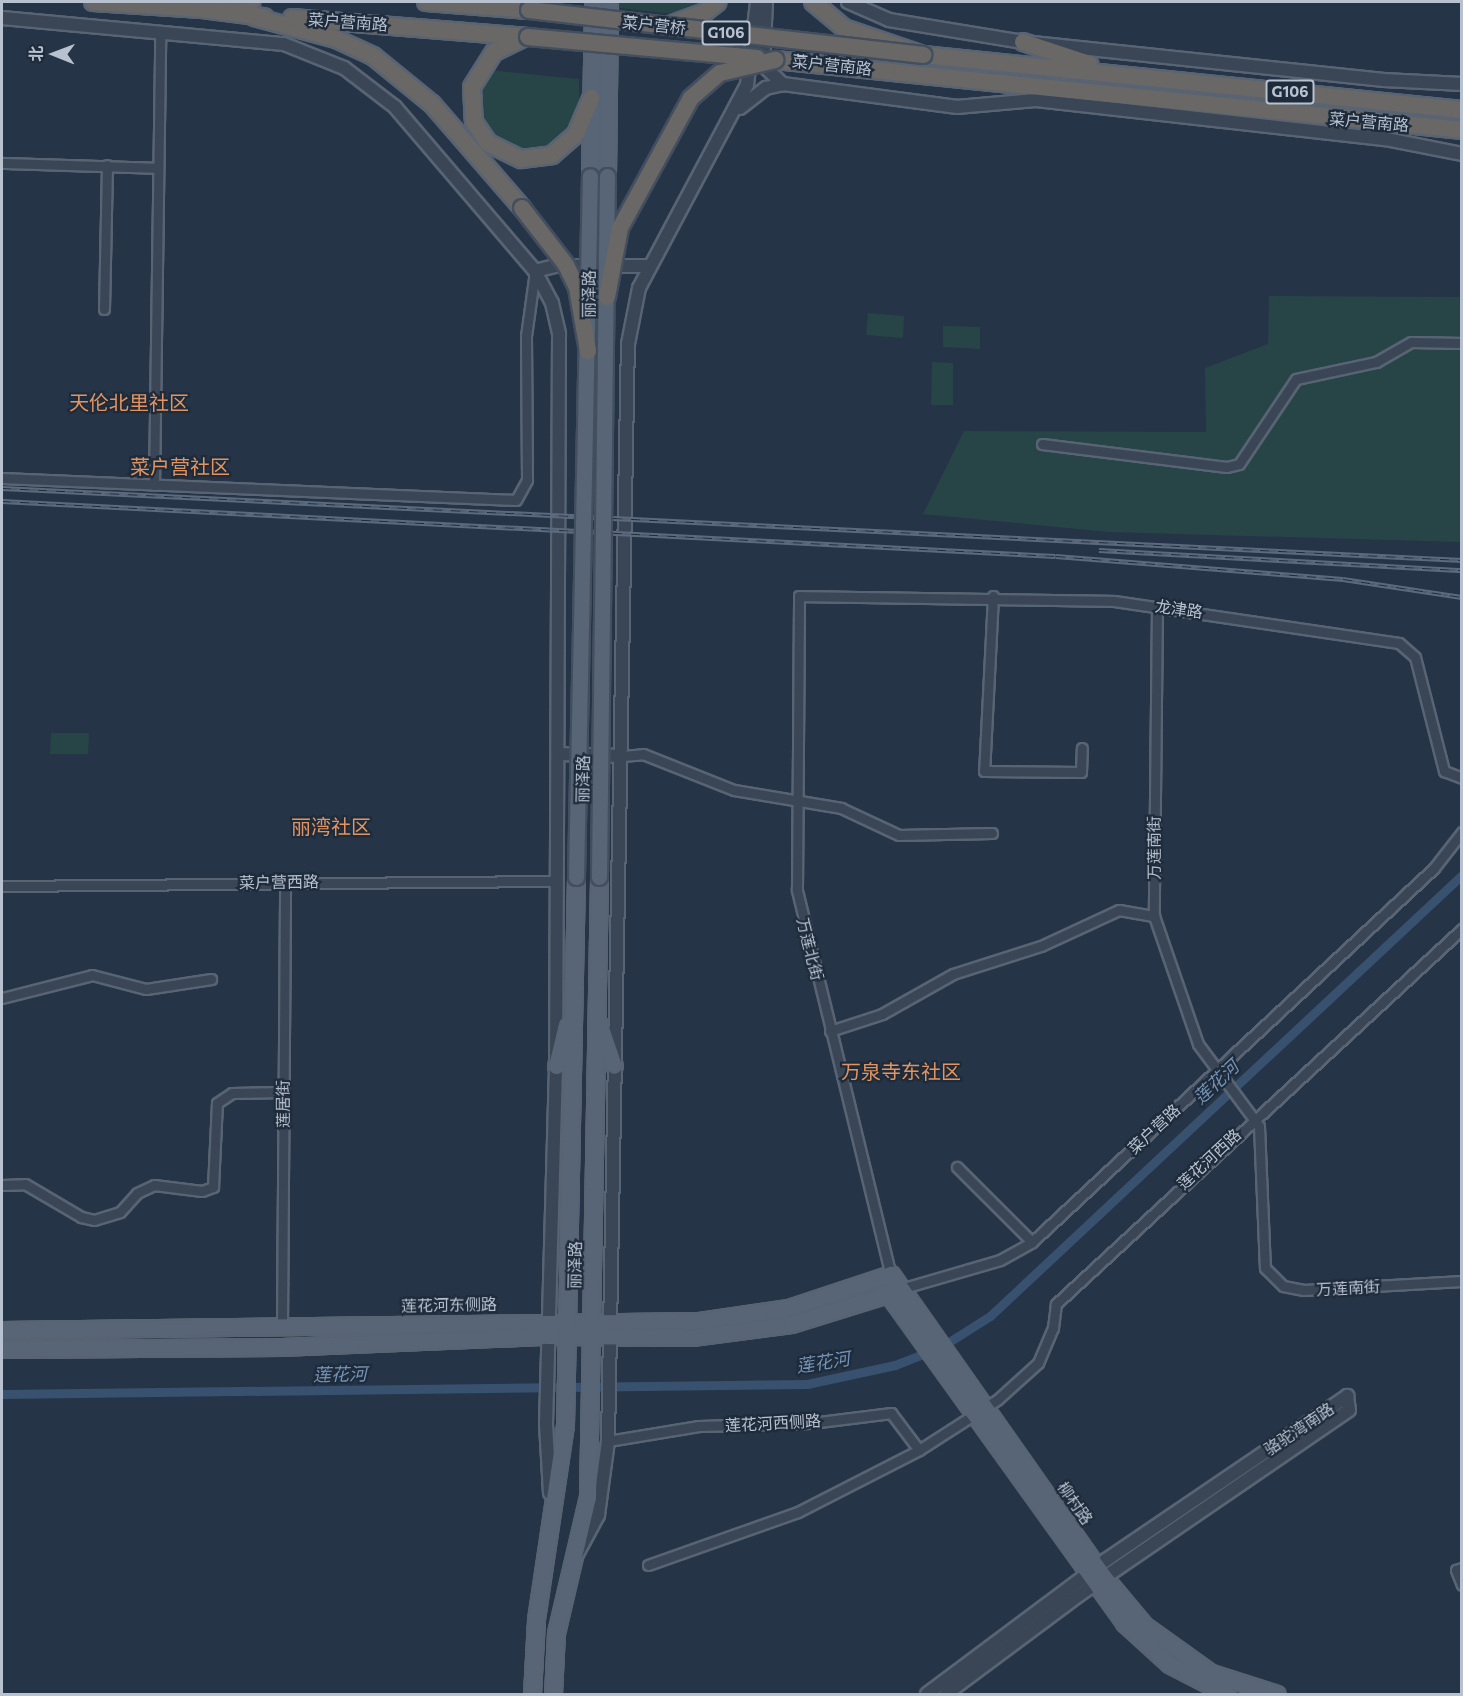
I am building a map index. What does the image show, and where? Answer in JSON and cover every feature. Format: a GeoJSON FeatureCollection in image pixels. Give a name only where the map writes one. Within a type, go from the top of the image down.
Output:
{"type":"FeatureCollection","features":[{"type":"Feature","properties":{"kind":"highway"},"geometry":{"type":"LineString","coordinates":[[93,2],[202,9],[253,9],[336,39],[374,56],[432,104],[566,265],[577,288],[588,351]]}},
{"type":"Feature","properties":{"kind":"highway","name":"G106"},"geometry":{"type":"LineString","coordinates":[[426,2],[529,10]]}},
{"type":"Feature","properties":{"kind":"highway"},"geometry":{"type":"LineString","coordinates":[[511,2],[529,10]]}},
{"type":"Feature","properties":{"kind":"highway"},"geometry":{"type":"LineString","coordinates":[[667,26],[705,12],[718,2]]}},
{"type":"Feature","properties":{"kind":"highway"},"geometry":{"type":"LineString","coordinates":[[813,2],[844,28],[923,55]]}},
{"type":"Feature","properties":{"kind":"highway","name":"菜户营南路"},"geometry":{"type":"LineString","coordinates":[[253,9],[890,71],[1129,100],[1461,130]]}},
{"type":"Feature","properties":{"kind":"highway","name":"菜户营桥"},"geometry":{"type":"LineString","coordinates":[[529,10],[923,55]]}},
{"type":"Feature","properties":{"kind":"highway"},"geometry":{"type":"LineString","coordinates":[[528,37],[494,52],[479,70],[470,106],[474,122],[498,151],[521,159],[545,157],[563,148],[576,134],[591,98]]}},
{"type":"Feature","properties":{"kind":"highway"},"geometry":{"type":"LineString","coordinates":[[1023,42],[1119,74]]}},
{"type":"Feature","properties":{"kind":"highway","name":"菜户营南路"},"geometry":{"type":"LineString","coordinates":[[923,55],[1461,110]]}},
{"type":"Feature","properties":{"kind":"highway"},"geometry":{"type":"LineString","coordinates":[[607,297],[620,228],[691,98],[720,73],[775,60]]}},
{"type":"Feature","properties":{"kind":"highway"},"geometry":{"type":"LineString","coordinates":[[1036,100],[1129,100]]}},
{"type":"Feature","properties":{"kind":"main road","name":"丽泽路"},"geometry":{"type":"LineString","coordinates":[[532,1695],[536,1619],[565,1425],[588,351],[593,2]]}},
{"type":"Feature","properties":{"kind":"main road","name":"丽泽路"},"geometry":{"type":"LineString","coordinates":[[553,1695],[556,1633],[576,1556],[588,1497],[591,1424],[609,2]]}},
{"type":"Feature","properties":{"kind":"main road"},"geometry":{"type":"LineString","coordinates":[[556,1066],[573,998]]}},
{"type":"Feature","properties":{"kind":"main road"},"geometry":{"type":"LineString","coordinates":[[596,1014],[614,1066]]}},
{"type":"Feature","properties":{"kind":"main road","name":"莲花河东侧路"},"geometry":{"type":"LineString","coordinates":[[610,1336],[749,1316],[817,1300],[891,1274]]}},
{"type":"Feature","properties":{"kind":"main road","name":"柳村路"},"geometry":{"type":"LineString","coordinates":[[891,1274],[895,1291],[917,1339],[972,1417],[1151,1650],[1195,1680],[1227,1695]]}},
{"type":"Feature","properties":{"kind":"main road","name":"莲花河东侧路"},"geometry":{"type":"LineString","coordinates":[[2,1330],[282,1327],[548,1328],[567,1329],[592,1337],[746,1332],[791,1324],[895,1291]]}},
{"type":"Feature","properties":{"kind":"main road","name":"柳村路"},"geometry":{"type":"LineString","coordinates":[[895,1291],[931,1330],[987,1407],[1095,1576],[1144,1625],[1185,1657],[1230,1681],[1277,1695]]}},
{"type":"Feature","properties":{"kind":"main road","name":"莲花河东侧路"},"geometry":{"type":"LineString","coordinates":[[2,1349],[282,1347],[548,1328]]}},
{"type":"Feature","properties":{"kind":"street"},"geometry":{"type":"LineString","coordinates":[[737,111],[753,63],[757,2]]}},
{"type":"Feature","properties":{"kind":"street"},"geometry":{"type":"LineString","coordinates":[[766,2],[763,65],[783,84]]}},
{"type":"Feature","properties":{"kind":"street"},"geometry":{"type":"LineString","coordinates":[[848,2],[890,20],[1023,42],[1384,80],[1461,84]]}},
{"type":"Feature","properties":{"kind":"street","name":"丽泽路"},"geometry":{"type":"LineString","coordinates":[[2,18],[284,44],[345,68],[395,107],[535,271],[552,303],[560,334],[556,1066],[546,1424],[552,1522]]}},
{"type":"Feature","properties":{"kind":"street"},"geometry":{"type":"LineString","coordinates":[[154,484],[160,33]]}},
{"type":"Feature","properties":{"kind":"street"},"geometry":{"type":"LineString","coordinates":[[737,111],[766,88],[783,84]]}},
{"type":"Feature","properties":{"kind":"street","name":"菜户营南路"},"geometry":{"type":"LineString","coordinates":[[783,84],[957,107],[1036,100],[1386,139],[1461,154]]}},
{"type":"Feature","properties":{"kind":"street","name":"丽泽路"},"geometry":{"type":"LineString","coordinates":[[576,1556],[598,1515],[609,1423],[628,345],[632,312],[650,266],[737,111]]}},
{"type":"Feature","properties":{"kind":"street"},"geometry":{"type":"LineString","coordinates":[[2,163],[157,168]]}},
{"type":"Feature","properties":{"kind":"street"},"geometry":{"type":"LineString","coordinates":[[104,309],[107,165]]}},
{"type":"Feature","properties":{"kind":"street"},"geometry":{"type":"LineString","coordinates":[[2,478],[519,498],[527,480],[525,336],[535,271],[650,266]]}},
{"type":"Feature","properties":{"kind":"street"},"geometry":{"type":"LineString","coordinates":[[1042,444],[1227,467],[1239,464],[1296,379],[1376,362],[1411,342],[1461,343]]}},
{"type":"Feature","properties":{"kind":"street","name":"龙津路"},"geometry":{"type":"LineString","coordinates":[[799,596],[993,596],[1157,606],[1399,644],[1415,657],[1444,771],[1461,778]]}},
{"type":"Feature","properties":{"kind":"street","name":"万莲北街"},"geometry":{"type":"LineString","coordinates":[[799,596],[794,803],[798,898],[891,1274]]}},
{"type":"Feature","properties":{"kind":"street"},"geometry":{"type":"LineString","coordinates":[[993,596],[984,771],[1081,772],[1082,748]]}},
{"type":"Feature","properties":{"kind":"street","name":"万莲南街"},"geometry":{"type":"LineString","coordinates":[[1157,606],[1154,915],[1198,1044],[1217,1072],[1248,1105],[1255,1116],[1261,1141],[1262,1254],[1265,1268],[1276,1282],[1304,1290],[1461,1281]]}},
{"type":"Feature","properties":{"kind":"street"},"geometry":{"type":"LineString","coordinates":[[558,754],[622,756],[643,754],[734,790],[794,803],[841,808],[899,835],[992,833]]}},
{"type":"Feature","properties":{"kind":"street","name":"菜户营路"},"geometry":{"type":"LineString","coordinates":[[895,1291],[1000,1260],[1032,1242],[1434,868],[1461,832]]}},
{"type":"Feature","properties":{"kind":"street","name":"菜户营西路"},"geometry":{"type":"LineString","coordinates":[[2,886],[285,881],[557,881]]}},
{"type":"Feature","properties":{"kind":"street","name":"莲居街"},"geometry":{"type":"LineString","coordinates":[[282,1327],[285,881]]}},
{"type":"Feature","properties":{"kind":"street"},"geometry":{"type":"LineString","coordinates":[[830,1031],[882,1014],[953,974],[1041,946],[1119,910],[1154,915]]}},
{"type":"Feature","properties":{"kind":"street","name":"莲花河西路"},"geometry":{"type":"LineString","coordinates":[[648,1564],[798,1512],[919,1450],[987,1407],[1038,1363],[1053,1328],[1056,1304],[1255,1116],[1461,928]]}},
{"type":"Feature","properties":{"kind":"street"},"geometry":{"type":"LineString","coordinates":[[2,998],[92,975],[146,989],[211,978]]}},
{"type":"Feature","properties":{"kind":"street"},"geometry":{"type":"LineString","coordinates":[[2,1185],[25,1184],[81,1218],[94,1220],[120,1212],[137,1193],[154,1185],[202,1191],[213,1187],[217,1103],[232,1093],[283,1092]]}},
{"type":"Feature","properties":{"kind":"street"},"geometry":{"type":"LineString","coordinates":[[957,1167],[1032,1242]]}},
{"type":"Feature","properties":{"kind":"street","name":"骆驼湾南路"},"geometry":{"type":"LineString","coordinates":[[927,1695],[1347,1396],[1349,1410],[1095,1576],[946,1695]]}},
{"type":"Feature","properties":{"kind":"street","name":"莲花河西侧路"},"geometry":{"type":"LineString","coordinates":[[608,1442],[699,1426],[811,1423],[891,1413],[919,1450]]}},
{"type":"Feature","properties":{"kind":"street"},"geometry":{"type":"LineString","coordinates":[[1461,1568],[1456,1570],[1461,1585]]}},
{"type":"Feature","properties":{"kind":"green space"},"geometry":{"type":"Polygon","coordinates":[[[620,2],[704,2],[685,12],[663,13],[620,8],[620,2]]]}},
{"type":"Feature","properties":{"kind":"green space"},"geometry":{"type":"Polygon","coordinates":[[[488,70],[579,79],[579,115],[572,129],[546,149],[512,149],[497,140],[478,111],[488,70]]]}},
{"type":"Feature","properties":{"kind":"green space"},"geometry":{"type":"Polygon","coordinates":[[[1269,296],[1461,297],[1461,542],[1109,532],[923,514],[964,431],[1206,432],[1205,368],[1268,344],[1269,296]]]}},
{"type":"Feature","properties":{"kind":"green space"},"geometry":{"type":"Polygon","coordinates":[[[868,313],[904,316],[903,338],[866,335],[868,313]]]}},
{"type":"Feature","properties":{"kind":"green space"},"geometry":{"type":"Polygon","coordinates":[[[943,326],[980,327],[980,349],[943,347],[943,326]]]}},
{"type":"Feature","properties":{"kind":"green space"},"geometry":{"type":"Polygon","coordinates":[[[932,362],[953,363],[953,405],[931,405],[932,362]]]}},
{"type":"Feature","properties":{"kind":"green space"},"geometry":{"type":"Polygon","coordinates":[[[51,733],[89,733],[88,754],[50,754],[51,733]]]}},
{"type":"Feature","properties":{"kind":"waterway","name":"莲花河"},"geometry":{"type":"LineString","coordinates":[[2,1394],[807,1384],[895,1365],[941,1347],[990,1316],[1462,875]]}},
{"type":"Feature","properties":{"kind":"railway"},"geometry":{"type":"LineString","coordinates":[[2,488],[1462,560]]}},
{"type":"Feature","properties":{"kind":"railway"},"geometry":{"type":"LineString","coordinates":[[2,501],[1056,556],[1343,579],[1462,597]]}},
{"type":"Feature","properties":{"kind":"railway"},"geometry":{"type":"LineString","coordinates":[[1099,550],[1462,570]]}},
{"type":"Feature","properties":{"kind":"district","name":"天伦北里社区"},"geometry":{"type":"Point","coordinates":[129,402]}},
{"type":"Feature","properties":{"kind":"district","name":"菜户营社区"},"geometry":{"type":"Point","coordinates":[180,466]}},
{"type":"Feature","properties":{"kind":"district","name":"丽湾社区"},"geometry":{"type":"Point","coordinates":[331,826]}},
{"type":"Feature","properties":{"kind":"district","name":"万泉寺东社区"},"geometry":{"type":"Point","coordinates":[901,1071]}}]}
